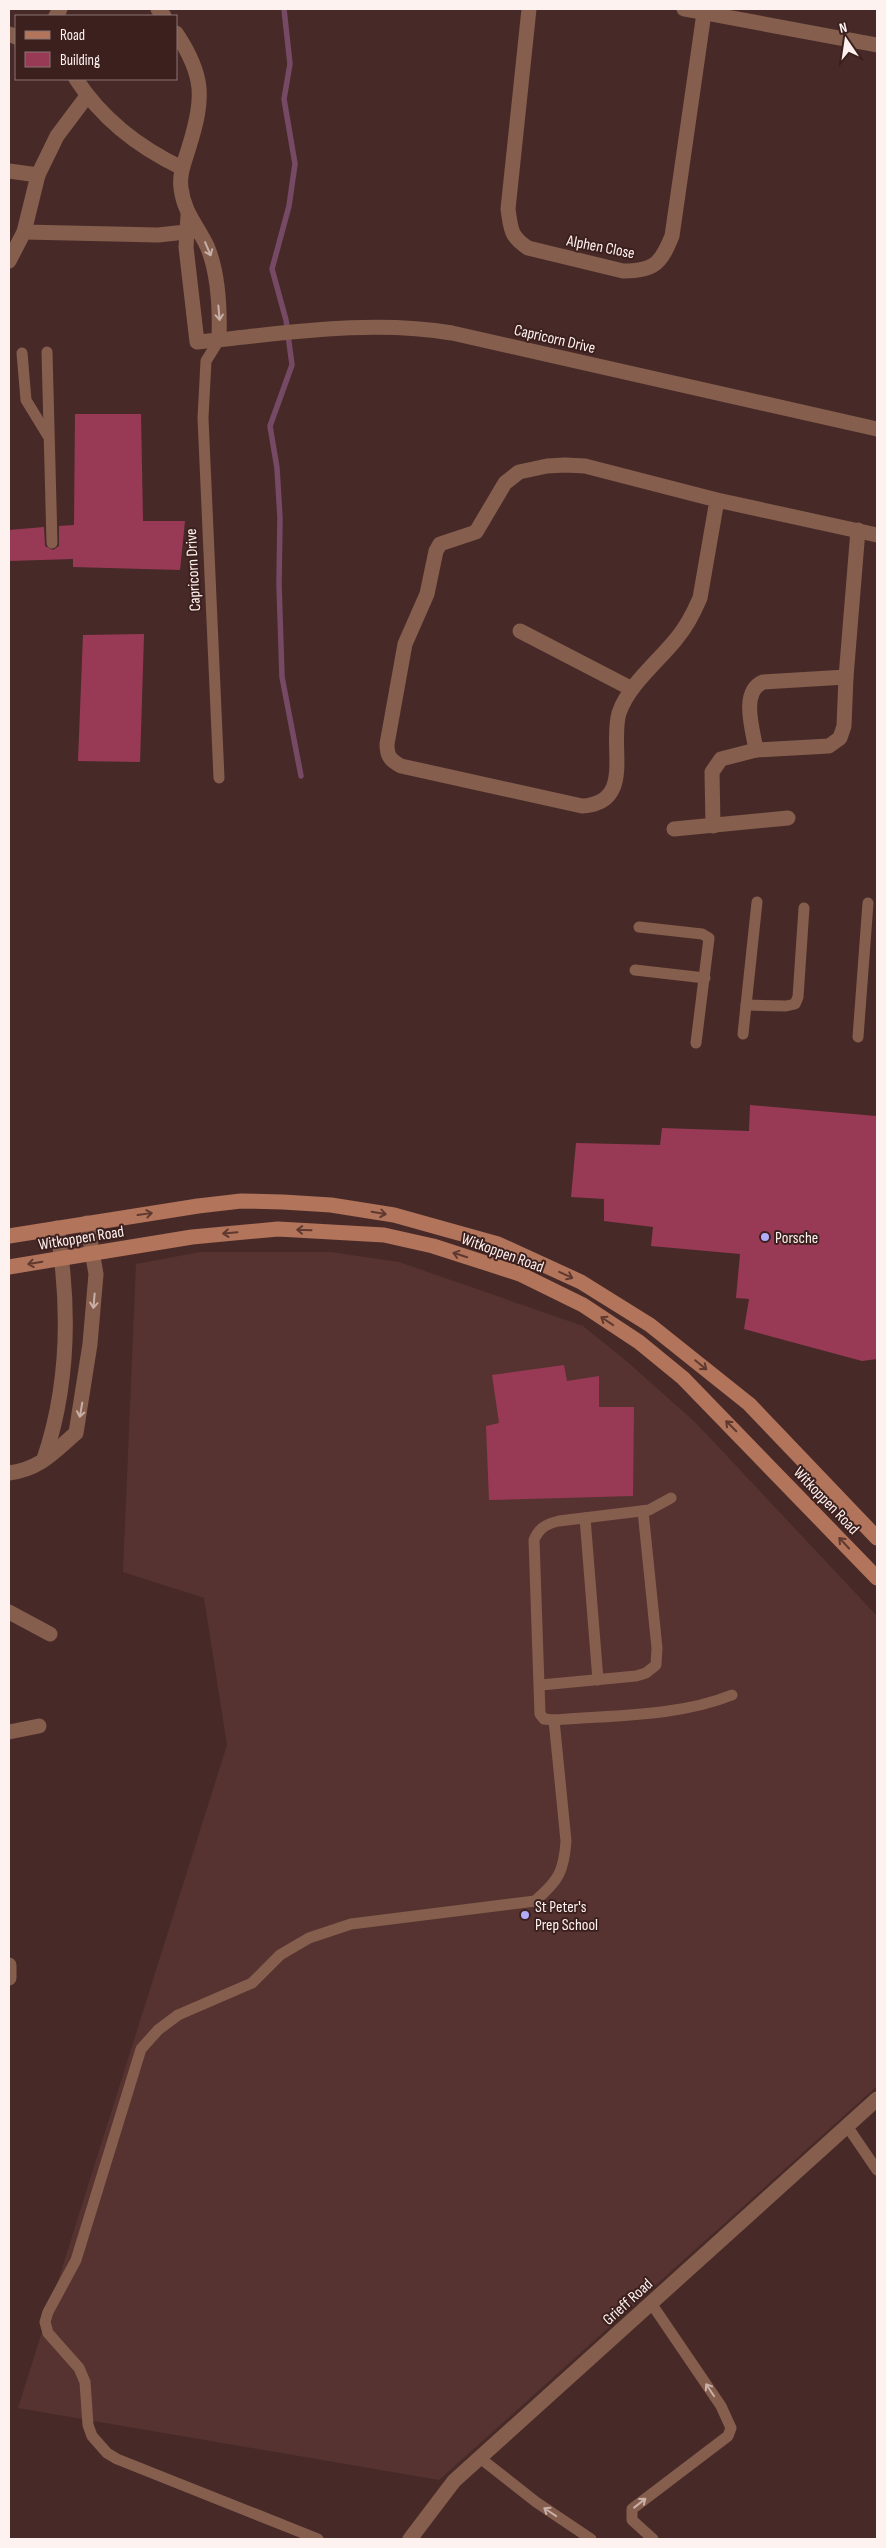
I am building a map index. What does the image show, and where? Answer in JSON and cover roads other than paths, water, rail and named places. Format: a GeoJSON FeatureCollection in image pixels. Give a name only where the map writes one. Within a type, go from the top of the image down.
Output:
{"type":"FeatureCollection","features":[{"type":"Feature","properties":{"kind":"main road","name":"Witkoppen Road"},"geometry":{"type":"LineString","coordinates":[[9,1236],[87,1223],[241,1202],[283,1202],[331,1205],[404,1217],[498,1244],[581,1282],[650,1325],[749,1404],[877,1538]]}},
{"type":"Feature","properties":{"kind":"main road","name":"Witkoppen Road"},"geometry":{"type":"LineString","coordinates":[[9,1267],[192,1237],[278,1229],[384,1235],[433,1246],[520,1274],[583,1305],[638,1342],[683,1378],[877,1578]]}},
{"type":"Feature","properties":{"kind":"main road"},"geometry":{"type":"LineString","coordinates":[[832,1491],[877,1523]]}},
{"type":"Feature","properties":{"kind":"street","name":"Alphen Close"},"geometry":{"type":"LineString","coordinates":[[529,9],[508,209],[511,230],[516,240],[528,248],[624,271],[640,271],[656,265],[664,255],[672,236],[704,14]]}},
{"type":"Feature","properties":{"kind":"street"},"geometry":{"type":"LineString","coordinates":[[684,9],[877,46]]}},
{"type":"Feature","properties":{"kind":"street"},"geometry":{"type":"LineString","coordinates":[[178,36],[200,78],[199,115],[182,168],[180,186],[192,232],[197,342]]}},
{"type":"Feature","properties":{"kind":"street"},"geometry":{"type":"LineString","coordinates":[[77,80],[87,96],[132,139],[182,168]]}},
{"type":"Feature","properties":{"kind":"street"},"geometry":{"type":"LineString","coordinates":[[9,260],[24,232],[38,175],[57,136],[87,96]]}},
{"type":"Feature","properties":{"kind":"street"},"geometry":{"type":"LineString","coordinates":[[9,171],[38,175]]}},
{"type":"Feature","properties":{"kind":"street"},"geometry":{"type":"LineString","coordinates":[[24,232],[112,235],[192,232],[206,245],[214,270],[220,340]]}},
{"type":"Feature","properties":{"kind":"street","name":"Capricorn Drive"},"geometry":{"type":"LineString","coordinates":[[197,342],[320,330],[385,326],[417,327],[452,333],[877,429]]}},
{"type":"Feature","properties":{"kind":"street"},"geometry":{"type":"LineString","coordinates":[[717,500],[700,598],[679,637],[632,689],[618,720],[614,787],[608,798],[592,806],[558,802],[401,766],[387,755],[387,744],[405,644],[427,594],[436,551],[440,544],[476,532],[505,483],[519,472],[547,466],[585,466],[717,500],[877,535]]}},
{"type":"Feature","properties":{"kind":"street"},"geometry":{"type":"LineString","coordinates":[[713,826],[712,772],[714,766],[725,757],[756,750],[834,744],[840,738],[844,726],[858,530]]}},
{"type":"Feature","properties":{"kind":"street"},"geometry":{"type":"LineString","coordinates":[[520,631],[632,689]]}},
{"type":"Feature","properties":{"kind":"street"},"geometry":{"type":"LineString","coordinates":[[756,750],[749,697],[754,687],[763,682],[846,677]]}},
{"type":"Feature","properties":{"kind":"street"},"geometry":{"type":"LineString","coordinates":[[674,829],[788,818]]}},
{"type":"Feature","properties":{"kind":"street"},"geometry":{"type":"LineString","coordinates":[[9,1473],[28,1470],[44,1461],[76,1433],[84,1386],[96,1274],[87,1223]]}},
{"type":"Feature","properties":{"kind":"street"},"geometry":{"type":"LineString","coordinates":[[44,1461],[55,1427],[67,1324],[62,1258],[57,1228]]}},
{"type":"Feature","properties":{"kind":"street"},"geometry":{"type":"LineString","coordinates":[[61,1381],[84,1386]]}},
{"type":"Feature","properties":{"kind":"street"},"geometry":{"type":"LineString","coordinates":[[9,1612],[50,1634]]}},
{"type":"Feature","properties":{"kind":"street"},"geometry":{"type":"LineString","coordinates":[[9,1732],[39,1726]]}},
{"type":"Feature","properties":{"kind":"street"},"geometry":{"type":"LineString","coordinates":[[9,1965],[9,1978]]}},
{"type":"Feature","properties":{"kind":"street","name":"Grieff Road"},"geometry":{"type":"LineString","coordinates":[[410,2539],[444,2492],[480,2458],[877,2099]]}},
{"type":"Feature","properties":{"kind":"lane"},"geometry":{"type":"LineString","coordinates":[[206,361],[220,340]]}},
{"type":"Feature","properties":{"kind":"lane","name":"Capricorn Drive"},"geometry":{"type":"LineString","coordinates":[[197,342],[206,361],[203,418],[219,778]]}},
{"type":"Feature","properties":{"kind":"lane"},"geometry":{"type":"LineString","coordinates":[[47,352],[52,543]]}},
{"type":"Feature","properties":{"kind":"lane"},"geometry":{"type":"LineString","coordinates":[[22,353],[26,400],[48,436]]}},
{"type":"Feature","properties":{"kind":"lane"},"geometry":{"type":"LineString","coordinates":[[742,1034],[757,902]]}},
{"type":"Feature","properties":{"kind":"lane"},"geometry":{"type":"LineString","coordinates":[[858,1037],[868,903]]}},
{"type":"Feature","properties":{"kind":"lane"},"geometry":{"type":"LineString","coordinates":[[746,1005],[786,1006],[795,1004],[798,997],[804,908]]}},
{"type":"Feature","properties":{"kind":"lane"},"geometry":{"type":"LineString","coordinates":[[639,927],[707,936],[710,940],[696,1043]]}},
{"type":"Feature","properties":{"kind":"lane"},"geometry":{"type":"LineString","coordinates":[[635,970],[705,978]]}},
{"type":"Feature","properties":{"kind":"lane"},"geometry":{"type":"LineString","coordinates":[[671,1498],[649,1510],[547,1524],[538,1531],[534,1540],[541,1685],[540,1714],[544,1719],[554,1720],[676,1710],[713,1702],[732,1695]]}},
{"type":"Feature","properties":{"kind":"lane"},"geometry":{"type":"LineString","coordinates":[[541,1685],[598,1680],[646,1673],[656,1665],[658,1658],[643,1511]]}},
{"type":"Feature","properties":{"kind":"lane"},"geometry":{"type":"LineString","coordinates":[[585,1518],[598,1680]]}},
{"type":"Feature","properties":{"kind":"lane"},"geometry":{"type":"LineString","coordinates":[[318,2539],[116,2459],[107,2453],[96,2440],[88,2425],[88,2398],[78,2368],[48,2333],[46,2317],[76,2260],[141,2048],[158,2030],[178,2015],[252,1983],[280,1955],[309,1938],[351,1924],[535,1901],[554,1885],[564,1861],[566,1841],[554,1720]]}},
{"type":"Feature","properties":{"kind":"lane"},"geometry":{"type":"LineString","coordinates":[[847,2126],[877,2170]]}},
{"type":"Feature","properties":{"kind":"lane"},"geometry":{"type":"LineString","coordinates":[[651,2303],[721,2406],[731,2428],[728,2436],[632,2509],[632,2520],[653,2539]]}},
{"type":"Feature","properties":{"kind":"lane"},"geometry":{"type":"LineString","coordinates":[[480,2458],[536,2502],[591,2539]]}},
{"type":"Feature","properties":{"kind":"waterway"},"geometry":{"type":"LineString","coordinates":[[284,9],[290,64],[284,99],[295,164],[289,206],[272,269],[286,320],[292,365],[270,426],[277,468],[280,518],[279,584],[282,677],[301,776]]}},
{"type":"Feature","properties":{"kind":"place","name":"Porsche"},"geometry":{"type":"Point","coordinates":[765,1237]}},
{"type":"Feature","properties":{"kind":"place","name":"St Peter's Prep School"},"geometry":{"type":"Point","coordinates":[525,1915]}}]}
